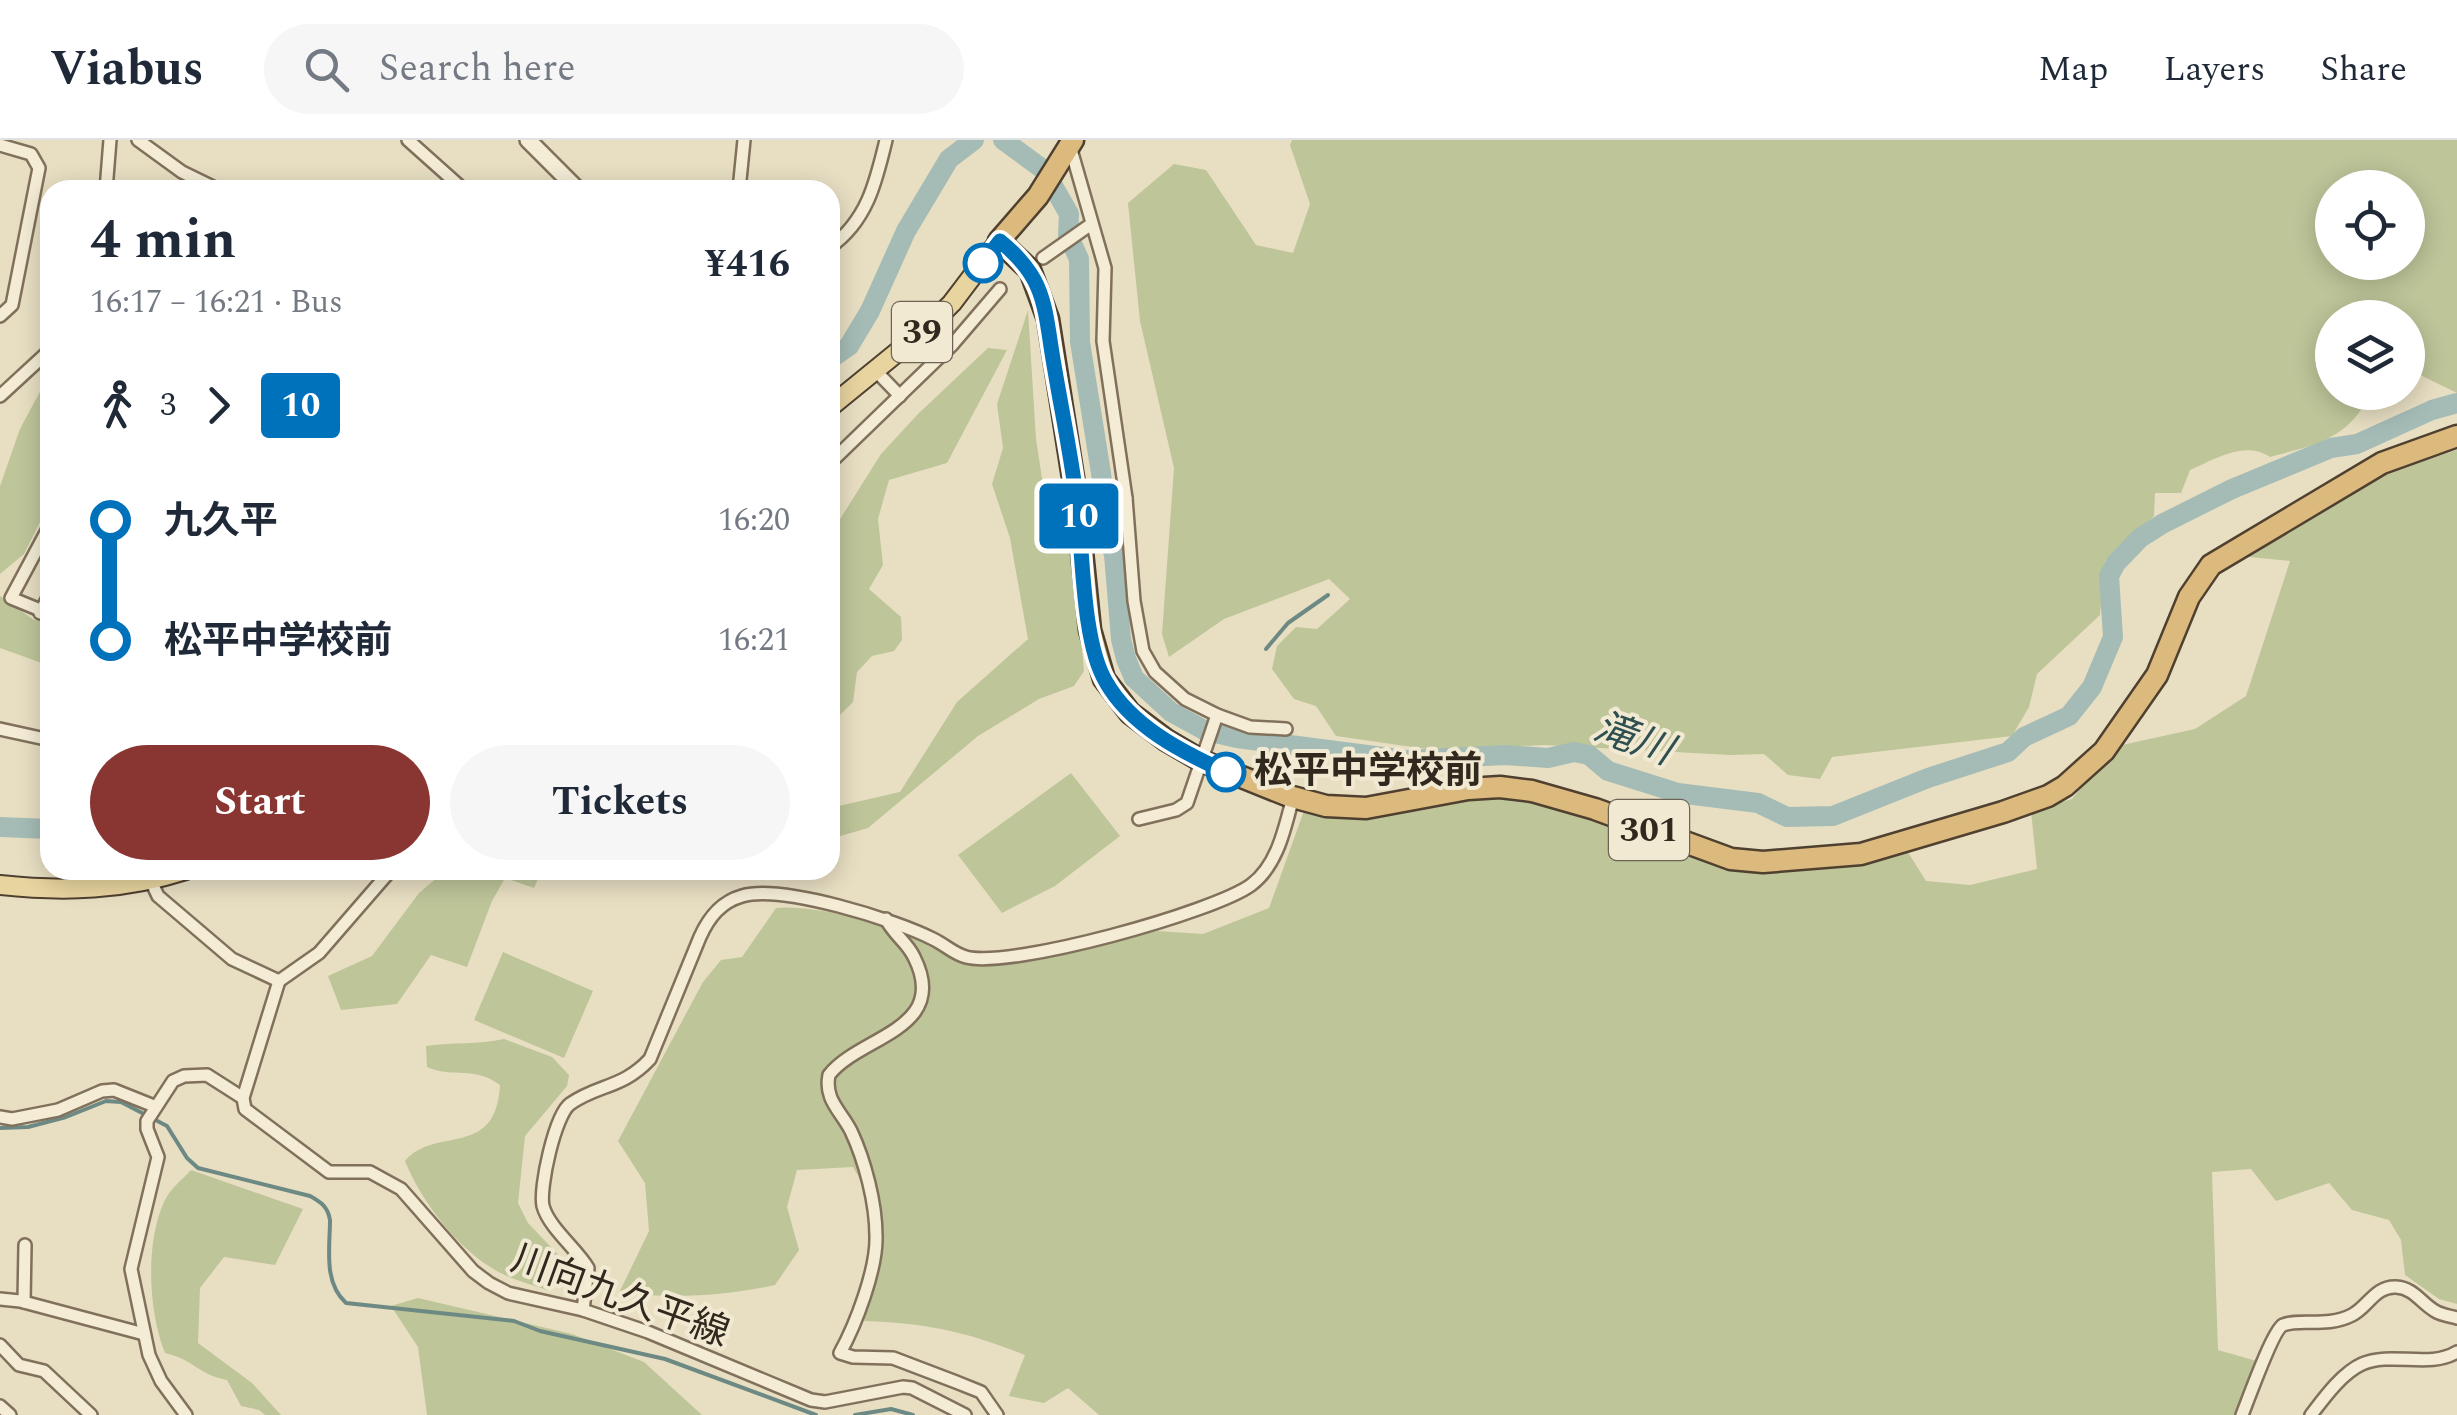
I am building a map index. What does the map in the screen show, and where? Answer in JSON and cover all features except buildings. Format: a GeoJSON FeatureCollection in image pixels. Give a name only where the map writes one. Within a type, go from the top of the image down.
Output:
{"type":"FeatureCollection","features":[{"type":"Feature","properties":{"kind":"highway"},"geometry":{"type":"LineString","coordinates":[[1000,241],[1038,196],[1068,149]]}},
{"type":"Feature","properties":{"kind":"highway","name":"301"},"geometry":{"type":"LineString","coordinates":[[1000,241],[1030,270],[1042,297],[1077,503],[1090,630],[1104,679],[1130,713],[1166,740],[1294,797],[1326,806],[1366,808],[1468,789],[1532,792],[1595,809],[1732,859],[1763,862],[1862,854],[1976,820],[2048,796],[2092,765],[2158,675],[2189,598],[2210,566],[2382,462],[2457,436]]}},
{"type":"Feature","properties":{"kind":"main road","name":"39"},"geometry":{"type":"LineString","coordinates":[[840,399],[952,302],[1000,241]]}},
{"type":"Feature","properties":{"kind":"main road"},"geometry":{"type":"LineString","coordinates":[[0,885],[62,890],[157,880]]}},
{"type":"Feature","properties":{"kind":"street"},"geometry":{"type":"LineString","coordinates":[[107,180],[110,140]]}},
{"type":"Feature","properties":{"kind":"street"},"geometry":{"type":"LineString","coordinates":[[138,140],[188,180]]}},
{"type":"Feature","properties":{"kind":"street"},"geometry":{"type":"LineString","coordinates":[[408,140],[453,180]]}},
{"type":"Feature","properties":{"kind":"street"},"geometry":{"type":"LineString","coordinates":[[528,140],[568,180]]}},
{"type":"Feature","properties":{"kind":"street"},"geometry":{"type":"LineString","coordinates":[[740,180],[744,140]]}},
{"type":"Feature","properties":{"kind":"street"},"geometry":{"type":"LineString","coordinates":[[840,238],[860,217],[877,181],[886,140]]}},
{"type":"Feature","properties":{"kind":"street"},"geometry":{"type":"LineString","coordinates":[[0,145],[31,154],[40,168],[12,305],[0,316]]}},
{"type":"Feature","properties":{"kind":"street"},"geometry":{"type":"LineString","coordinates":[[1068,149],[1087,228],[1105,268],[1103,341],[1143,651],[1155,672],[1185,699],[1216,716],[1250,727],[1286,728]]}},
{"type":"Feature","properties":{"kind":"street"},"geometry":{"type":"LineString","coordinates":[[1043,258],[1087,228]]}},
{"type":"Feature","properties":{"kind":"street"},"geometry":{"type":"LineString","coordinates":[[840,453],[952,345],[1000,289]]}},
{"type":"Feature","properties":{"kind":"street"},"geometry":{"type":"LineString","coordinates":[[0,396],[40,359]]}},
{"type":"Feature","properties":{"kind":"street"},"geometry":{"type":"LineString","coordinates":[[876,370],[900,396]]}},
{"type":"Feature","properties":{"kind":"street"},"geometry":{"type":"LineString","coordinates":[[1077,503],[1126,498]]}},
{"type":"Feature","properties":{"kind":"street"},"geometry":{"type":"LineString","coordinates":[[40,544],[11,598],[40,612]]}},
{"type":"Feature","properties":{"kind":"street"},"geometry":{"type":"LineString","coordinates":[[1139,818],[1182,808],[1191,796],[1216,716]]}},
{"type":"Feature","properties":{"kind":"street"},"geometry":{"type":"LineString","coordinates":[[0,729],[40,738]]}},
{"type":"Feature","properties":{"kind":"street"},"geometry":{"type":"LineString","coordinates":[[583,1310],[588,1268],[544,1208],[542,1188],[558,1123],[568,1105],[621,1083],[650,1059],[707,922],[726,903],[763,893],[886,920],[968,958],[1049,952],[1162,920],[1252,885],[1274,857],[1294,797]]}},
{"type":"Feature","properties":{"kind":"street"},"geometry":{"type":"LineString","coordinates":[[244,1098],[280,981],[319,953],[381,880]]}},
{"type":"Feature","properties":{"kind":"street"},"geometry":{"type":"LineString","coordinates":[[151,882],[158,896],[232,959],[280,981]]}},
{"type":"Feature","properties":{"kind":"street"},"geometry":{"type":"LineString","coordinates":[[886,920],[914,955],[922,992],[915,1010],[896,1032],[835,1068],[828,1083],[831,1102],[850,1130],[868,1182],[876,1232],[872,1266],[853,1329],[840,1353],[853,1358],[892,1358],[956,1382],[981,1392],[997,1415]]}},
{"type":"Feature","properties":{"kind":"street","name":"川向九久平線"},"geometry":{"type":"LineString","coordinates":[[154,1106],[173,1081],[195,1074],[207,1075],[244,1098],[246,1109],[330,1172],[370,1172],[401,1189],[473,1272],[508,1293],[583,1310],[648,1332],[811,1400],[825,1402],[903,1387],[964,1415]]}},
{"type":"Feature","properties":{"kind":"street"},"geometry":{"type":"LineString","coordinates":[[0,1119],[58,1110],[102,1091],[114,1090],[154,1106],[147,1129],[158,1157],[156,1177],[131,1269],[154,1368],[186,1415]]}},
{"type":"Feature","properties":{"kind":"street"},"geometry":{"type":"LineString","coordinates":[[24,1302],[26,1245]]}},
{"type":"Feature","properties":{"kind":"street"},"geometry":{"type":"LineString","coordinates":[[2242,1415],[2258,1369],[2267,1359],[2276,1333],[2285,1324],[2329,1324],[2353,1314],[2378,1292],[2390,1287],[2411,1291],[2436,1313],[2457,1318]]}},
{"type":"Feature","properties":{"kind":"street"},"geometry":{"type":"LineString","coordinates":[[0,1299],[144,1334]]}},
{"type":"Feature","properties":{"kind":"street"},"geometry":{"type":"LineString","coordinates":[[0,1345],[19,1364],[44,1371],[91,1415]]}},
{"type":"Feature","properties":{"kind":"street"},"geometry":{"type":"LineString","coordinates":[[2311,1415],[2362,1364],[2438,1359],[2457,1352]]}},
{"type":"Feature","properties":{"kind":"street"},"geometry":{"type":"LineString","coordinates":[[0,1406],[10,1415]]}},
{"type":"Feature","properties":{"kind":"green space"},"geometry":{"type":"Polygon","coordinates":[[[1292,140],[2457,140],[2457,393],[2425,377],[2425,300],[2315,300],[2315,410],[2361,410],[2330,438],[2270,457],[2250,450],[2230,453],[2190,470],[2181,493],[2155,493],[2154,516],[2105,561],[2100,615],[2037,674],[2029,707],[2012,736],[1832,757],[1820,779],[1788,775],[1764,754],[1545,745],[1433,750],[1336,736],[1316,706],[1294,699],[1272,669],[1277,646],[1296,627],[1317,629],[1350,599],[1329,579],[1224,619],[1169,657],[1162,634],[1174,468],[1140,321],[1128,203],[1174,164],[1206,170],[1256,245],[1293,253],[1310,204],[1290,145],[1292,140]]]}},
{"type":"Feature","properties":{"kind":"green space"},"geometry":{"type":"Polygon","coordinates":[[[1028,310],[1036,439],[1045,498],[1067,537],[1075,568],[1084,671],[1074,686],[1039,699],[978,736],[868,828],[840,836],[840,806],[900,792],[957,702],[1028,639],[1010,538],[992,484],[1003,448],[997,404],[1028,310]]]}},
{"type":"Feature","properties":{"kind":"green space"},"geometry":{"type":"Polygon","coordinates":[[[988,348],[1007,350],[947,463],[889,480],[878,519],[883,565],[869,589],[901,617],[902,640],[894,651],[872,656],[857,672],[853,702],[840,715],[840,519],[881,454],[988,348]]]}},
{"type":"Feature","properties":{"kind":"green space"},"geometry":{"type":"Polygon","coordinates":[[[40,392],[40,522],[24,554],[0,574],[0,486],[20,429],[40,392]]]}},
{"type":"Feature","properties":{"kind":"green space"},"geometry":{"type":"Polygon","coordinates":[[[2457,450],[2457,1304],[2439,1299],[2405,1275],[2401,1240],[2389,1220],[2352,1210],[2329,1183],[2276,1201],[2251,1169],[2212,1172],[2218,1350],[2267,1364],[2240,1415],[1099,1415],[1068,1388],[1044,1403],[1009,1396],[1025,1355],[946,1330],[864,1321],[883,1219],[853,1167],[797,1170],[787,1207],[799,1250],[775,1285],[697,1295],[619,1293],[649,1231],[645,1183],[618,1141],[703,982],[721,960],[742,957],[776,908],[824,911],[862,919],[896,929],[961,959],[997,965],[1158,931],[1203,934],[1269,908],[1305,808],[1467,795],[1534,797],[1718,861],[1906,849],[1926,881],[1970,885],[2037,869],[2031,811],[2072,799],[2113,747],[2195,729],[2246,696],[2290,561],[2239,556],[2363,481],[2457,450]]]}},
{"type":"Feature","properties":{"kind":"green space"},"geometry":{"type":"Polygon","coordinates":[[[0,596],[40,621],[40,662],[0,648],[0,596]]]}},
{"type":"Feature","properties":{"kind":"green space"},"geometry":{"type":"Polygon","coordinates":[[[1071,773],[1120,836],[1055,886],[1002,913],[958,855],[1071,773]]]}},
{"type":"Feature","properties":{"kind":"green space"},"geometry":{"type":"Polygon","coordinates":[[[434,880],[504,880],[467,967],[431,955],[397,1004],[341,1010],[328,976],[372,956],[419,893],[434,880]]]}},
{"type":"Feature","properties":{"kind":"green space"},"geometry":{"type":"Polygon","coordinates":[[[511,880],[538,880],[534,888],[511,880]]]}},
{"type":"Feature","properties":{"kind":"green space"},"geometry":{"type":"Polygon","coordinates":[[[503,952],[593,991],[564,1058],[474,1020],[503,952]]]}},
{"type":"Feature","properties":{"kind":"green space"},"geometry":{"type":"Polygon","coordinates":[[[504,1039],[552,1057],[569,1075],[567,1086],[525,1136],[518,1203],[528,1223],[565,1262],[565,1278],[547,1290],[501,1273],[467,1249],[430,1207],[405,1161],[432,1144],[476,1133],[488,1123],[496,1108],[500,1085],[481,1075],[427,1067],[426,1046],[504,1039]]]}},
{"type":"Feature","properties":{"kind":"green space"},"geometry":{"type":"Polygon","coordinates":[[[191,1170],[303,1209],[275,1265],[224,1257],[200,1288],[198,1343],[252,1383],[281,1415],[265,1415],[241,1406],[227,1380],[165,1353],[152,1297],[154,1235],[167,1196],[191,1170]]]}},
{"type":"Feature","properties":{"kind":"green space"},"geometry":{"type":"Polygon","coordinates":[[[418,1298],[572,1334],[644,1362],[702,1415],[427,1415],[418,1347],[391,1306],[418,1298]]]}},
{"type":"Feature","properties":{"kind":"waterway"},"geometry":{"type":"LineString","coordinates":[[840,352],[849,346],[870,311],[906,231],[949,159],[974,140]]}},
{"type":"Feature","properties":{"kind":"waterway","name":"滝川"},"geometry":{"type":"LineString","coordinates":[[1003,140],[1044,170],[1069,214],[1068,235],[1079,259],[1080,342],[1114,555],[1126,659],[1134,678],[1171,712],[1206,731],[1237,738],[1406,760],[1505,755],[1548,758],[1574,752],[1589,755],[1608,771],[1678,793],[1758,803],[1787,817],[1833,816],[1928,778],[2008,752],[2024,737],[2069,716],[2092,687],[2113,637],[2109,576],[2140,538],[2232,489],[2457,403]]}},
{"type":"Feature","properties":{"kind":"waterway"},"geometry":{"type":"LineString","coordinates":[[1266,649],[1288,623],[1328,595]]}},
{"type":"Feature","properties":{"kind":"waterway"},"geometry":{"type":"LineString","coordinates":[[0,827],[40,829]]}},
{"type":"Feature","properties":{"kind":"waterway"},"geometry":{"type":"LineString","coordinates":[[0,1128],[28,1127],[106,1101],[121,1102],[167,1126],[198,1168],[310,1196],[321,1203],[330,1220],[331,1275],[346,1303],[514,1321],[540,1331],[665,1359],[816,1415]]}},
{"type":"Feature","properties":{"kind":"waterway"},"geometry":{"type":"LineString","coordinates":[[855,1415],[891,1409],[913,1415]]}},
{"type":"Feature","properties":{"kind":"bus line","name":"10"},"geometry":{"type":"LineString","coordinates":[[983,263],[1000,241],[1030,270],[1042,297],[1070,450],[1090,630],[1104,679],[1130,713],[1148,727],[1226,772]]}},
{"type":"Feature","properties":{"kind":"place","name":"松平中学校前"},"geometry":{"type":"Point","coordinates":[1226,772]}}]}
